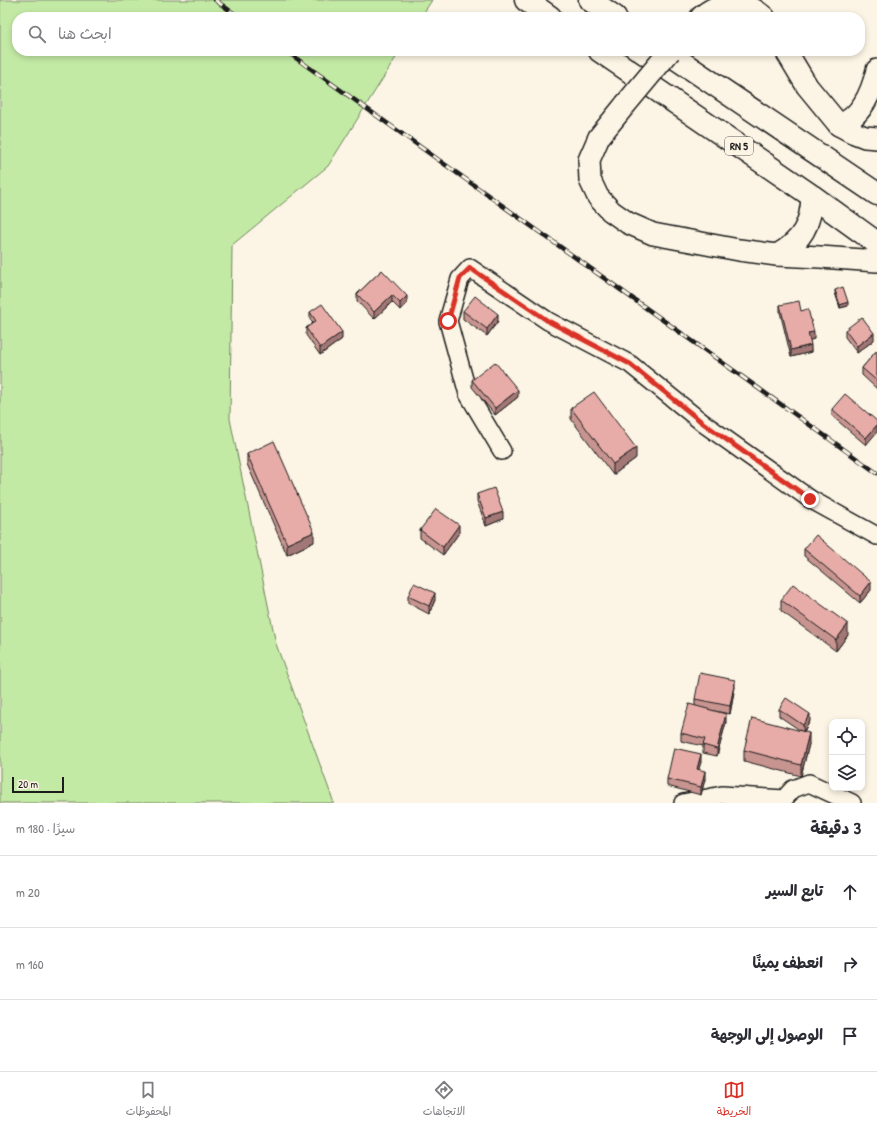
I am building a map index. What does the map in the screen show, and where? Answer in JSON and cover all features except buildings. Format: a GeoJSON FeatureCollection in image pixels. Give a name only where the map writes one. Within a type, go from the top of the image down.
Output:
{"type":"FeatureCollection","features":[{"type":"Feature","properties":{"kind":"highway"},"geometry":{"type":"LineString","coordinates":[[526,0],[543,12]]}},
{"type":"Feature","properties":{"kind":"highway"},"geometry":{"type":"LineString","coordinates":[[590,0],[608,12]]}},
{"type":"Feature","properties":{"kind":"highway","name":"RN 5"},"geometry":{"type":"LineString","coordinates":[[607,56],[812,196],[877,243]]}},
{"type":"Feature","properties":{"kind":"highway"},"geometry":{"type":"LineString","coordinates":[[672,56],[877,194]]}},
{"type":"Feature","properties":{"kind":"main road"},"geometry":{"type":"LineString","coordinates":[[706,12],[712,7],[724,2],[737,1],[749,4],[761,12]]}},
{"type":"Feature","properties":{"kind":"main road"},"geometry":{"type":"LineString","coordinates":[[666,56],[599,137],[589,160],[590,180],[598,197],[611,211],[628,223],[653,234],[695,242],[777,255],[877,261]]}},
{"type":"Feature","properties":{"kind":"main road"},"geometry":{"type":"LineString","coordinates":[[789,56],[799,75],[839,126],[865,137],[877,138]]}},
{"type":"Feature","properties":{"kind":"main road"},"geometry":{"type":"LineString","coordinates":[[839,126],[850,120],[857,113],[865,101],[876,74]]}},
{"type":"Feature","properties":{"kind":"main road"},"geometry":{"type":"LineString","coordinates":[[876,74],[877,103]]}},
{"type":"Feature","properties":{"kind":"main road"},"geometry":{"type":"LineString","coordinates":[[777,255],[788,249],[797,241],[804,231],[810,214],[812,196]]}},
{"type":"Feature","properties":{"kind":"street"},"geometry":{"type":"LineString","coordinates":[[502,451],[468,394],[448,321],[460,278],[470,268],[548,321],[630,364],[703,423],[810,499],[877,536]]}},
{"type":"Feature","properties":{"kind":"street"},"geometry":{"type":"LineString","coordinates":[[683,803],[722,795],[784,799],[793,789],[809,783],[852,803]]}},
{"type":"Feature","properties":{"kind":"green space"},"geometry":{"type":"Polygon","coordinates":[[[0,0],[432,0],[424,12],[12,12],[12,56],[397,56],[328,166],[232,245],[230,419],[276,644],[334,803],[0,803],[0,0]]]}},
{"type":"Feature","properties":{"kind":"railway"},"geometry":{"type":"LineString","coordinates":[[215,0],[232,12]]}},
{"type":"Feature","properties":{"kind":"railway"},"geometry":{"type":"LineString","coordinates":[[293,56],[877,473]]}},
{"type":"Feature","properties":{"kind":"route"},"geometry":{"type":"LineString","coordinates":[[448,321],[460,278],[470,268],[548,321],[630,364],[703,423],[810,499]]}}]}
